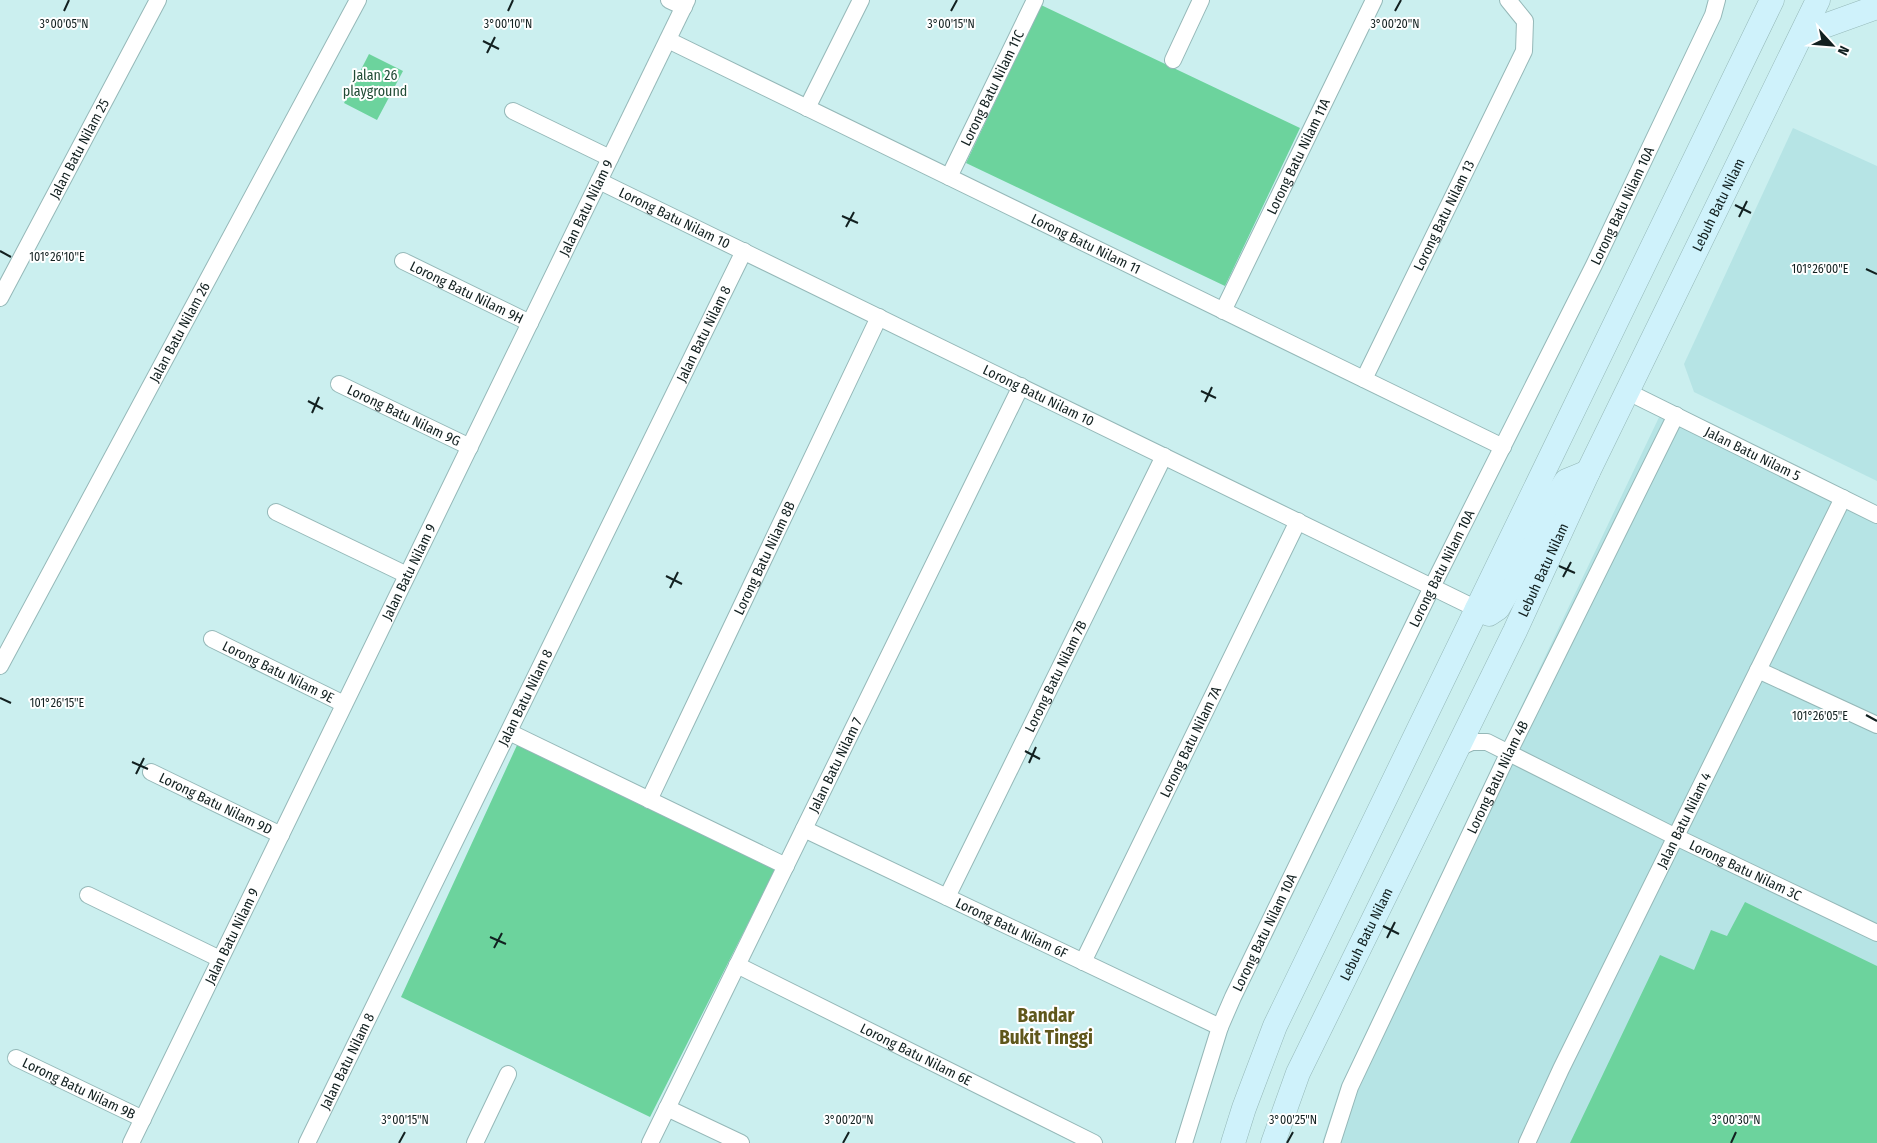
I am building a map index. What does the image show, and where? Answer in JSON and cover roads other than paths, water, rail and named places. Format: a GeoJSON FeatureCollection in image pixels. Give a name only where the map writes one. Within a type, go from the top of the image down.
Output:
{"type":"FeatureCollection","features":[{"type":"Feature","properties":{"kind":"main road","name":"Lebuh Batu Nilam"},"geometry":{"type":"LineString","coordinates":[[1272,1143],[1298,1073],[1515,631],[1588,472],[1818,0]]}},
{"type":"Feature","properties":{"kind":"main road"},"geometry":{"type":"LineString","coordinates":[[1233,1143],[1275,1026],[1766,4]]}},
{"type":"Feature","properties":{"kind":"main road"},"geometry":{"type":"LineString","coordinates":[[1802,34],[1877,7]]}},
{"type":"Feature","properties":{"kind":"main road"},"geometry":{"type":"LineString","coordinates":[[1477,608],[1489,614],[1498,608],[1551,503],[1566,481],[1588,472]]}},
{"type":"Feature","properties":{"kind":"street","name":"Jalan Batu Nilam 25"},"geometry":{"type":"LineString","coordinates":[[0,298],[158,0]]}},
{"type":"Feature","properties":{"kind":"street","name":"Jalan Batu Nilam 26"},"geometry":{"type":"LineString","coordinates":[[0,666],[358,0]]}},
{"type":"Feature","properties":{"kind":"street"},"geometry":{"type":"LineString","coordinates":[[669,0],[686,4]]}},
{"type":"Feature","properties":{"kind":"street"},"geometry":{"type":"LineString","coordinates":[[807,108],[861,0]]}},
{"type":"Feature","properties":{"kind":"street","name":"Lorong Batu Nilam 11C"},"geometry":{"type":"LineString","coordinates":[[949,177],[1035,0]]}},
{"type":"Feature","properties":{"kind":"street"},"geometry":{"type":"LineString","coordinates":[[1173,60],[1201,0]]}},
{"type":"Feature","properties":{"kind":"street","name":"Lorong Batu Nilam 11A"},"geometry":{"type":"LineString","coordinates":[[1223,311],[1374,0]]}},
{"type":"Feature","properties":{"kind":"street","name":"Lorong Batu Nilam 13"},"geometry":{"type":"LineString","coordinates":[[1364,379],[1524,51],[1525,21],[1508,0]]}},
{"type":"Feature","properties":{"kind":"street","name":"Lorong Batu Nilam 10A"},"geometry":{"type":"LineString","coordinates":[[1184,1143],[1220,1027],[1432,587],[1607,238],[1713,15],[1717,0]]}},
{"type":"Feature","properties":{"kind":"street","name":"Jalan Batu Nilam 9"},"geometry":{"type":"LineString","coordinates":[[131,1143],[686,4]]}},
{"type":"Feature","properties":{"kind":"street","name":"Lorong Batu Nilam 11"},"geometry":{"type":"LineString","coordinates":[[668,40],[1503,447]]}},
{"type":"Feature","properties":{"kind":"street"},"geometry":{"type":"LineString","coordinates":[[514,111],[610,158]]}},
{"type":"Feature","properties":{"kind":"street","name":"Lorong Batu Nilam 10"},"geometry":{"type":"LineString","coordinates":[[599,181],[1477,608]]}},
{"type":"Feature","properties":{"kind":"street","name":"Jalan Batu Nilam 8"},"geometry":{"type":"LineString","coordinates":[[307,1143],[744,252]]}},
{"type":"Feature","properties":{"kind":"street","name":"Lorong Batu Nilam 9H"},"geometry":{"type":"LineString","coordinates":[[403,261],[530,323]]}},
{"type":"Feature","properties":{"kind":"street","name":"Lorong Batu Nilam 8B"},"geometry":{"type":"LineString","coordinates":[[650,800],[879,317]]}},
{"type":"Feature","properties":{"kind":"street","name":"Lorong Batu Nilam 9G"},"geometry":{"type":"LineString","coordinates":[[339,384],[470,447]]}},
{"type":"Feature","properties":{"kind":"street","name":"Jalan Batu Nilam 7"},"geometry":{"type":"LineString","coordinates":[[650,1143],[1021,386]]}},
{"type":"Feature","properties":{"kind":"street","name":"Jalan Batu Nilam 5"},"geometry":{"type":"LineString","coordinates":[[1628,392],[1877,515]]}},
{"type":"Feature","properties":{"kind":"street","name":"Lorong Batu Nilam 4B"},"geometry":{"type":"LineString","coordinates":[[1332,1143],[1350,1087],[1509,752],[1676,415]]}},
{"type":"Feature","properties":{"kind":"street","name":"Lorong Batu Nilam 7B"},"geometry":{"type":"LineString","coordinates":[[947,897],[1164,456]]}},
{"type":"Feature","properties":{"kind":"street","name":"Jalan Batu Nilam 4"},"geometry":{"type":"LineString","coordinates":[[1527,1143],[1561,1069],[1843,498]]}},
{"type":"Feature","properties":{"kind":"street"},"geometry":{"type":"LineString","coordinates":[[276,512],[407,575]]}},
{"type":"Feature","properties":{"kind":"street","name":"Lorong Batu Nilam 7A"},"geometry":{"type":"LineString","coordinates":[[1083,962],[1298,521]]}},
{"type":"Feature","properties":{"kind":"street","name":"Lorong Batu Nilam 9E"},"geometry":{"type":"LineString","coordinates":[[212,639],[344,704]]}},
{"type":"Feature","properties":{"kind":"street"},"geometry":{"type":"LineString","coordinates":[[1758,670],[1877,725]]}},
{"type":"Feature","properties":{"kind":"street"},"geometry":{"type":"LineString","coordinates":[[509,732],[786,866]]}},
{"type":"Feature","properties":{"kind":"street","name":"Lorong Batu Nilam 3C"},"geometry":{"type":"LineString","coordinates":[[1456,749],[1472,742],[1487,742],[1877,933]]}},
{"type":"Feature","properties":{"kind":"street","name":"Lorong Batu Nilam 9D"},"geometry":{"type":"LineString","coordinates":[[152,772],[281,835]]}},
{"type":"Feature","properties":{"kind":"street","name":"Lorong Batu Nilam 6F"},"geometry":{"type":"LineString","coordinates":[[804,829],[1220,1027]]}},
{"type":"Feature","properties":{"kind":"street"},"geometry":{"type":"LineString","coordinates":[[88,895],[220,959]]}},
{"type":"Feature","properties":{"kind":"street","name":"Lorong Batu Nilam 6E"},"geometry":{"type":"LineString","coordinates":[[737,965],[1094,1143]]}},
{"type":"Feature","properties":{"kind":"street","name":"Lorong Batu Nilam 9B"},"geometry":{"type":"LineString","coordinates":[[16,1058],[143,1119]]}},
{"type":"Feature","properties":{"kind":"street"},"geometry":{"type":"LineString","coordinates":[[475,1143],[508,1074]]}},
{"type":"Feature","properties":{"kind":"street"},"geometry":{"type":"LineString","coordinates":[[667,1108],[741,1143]]}},
{"type":"Feature","properties":{"kind":"district","name":"Bandar Bukit Tinggi"},"geometry":{"type":"Point","coordinates":[1046,1026]}},
{"type":"Feature","properties":{"kind":"park label","name":"Jalan 26 playground"},"geometry":{"type":"Point","coordinates":[375,84]}}]}
